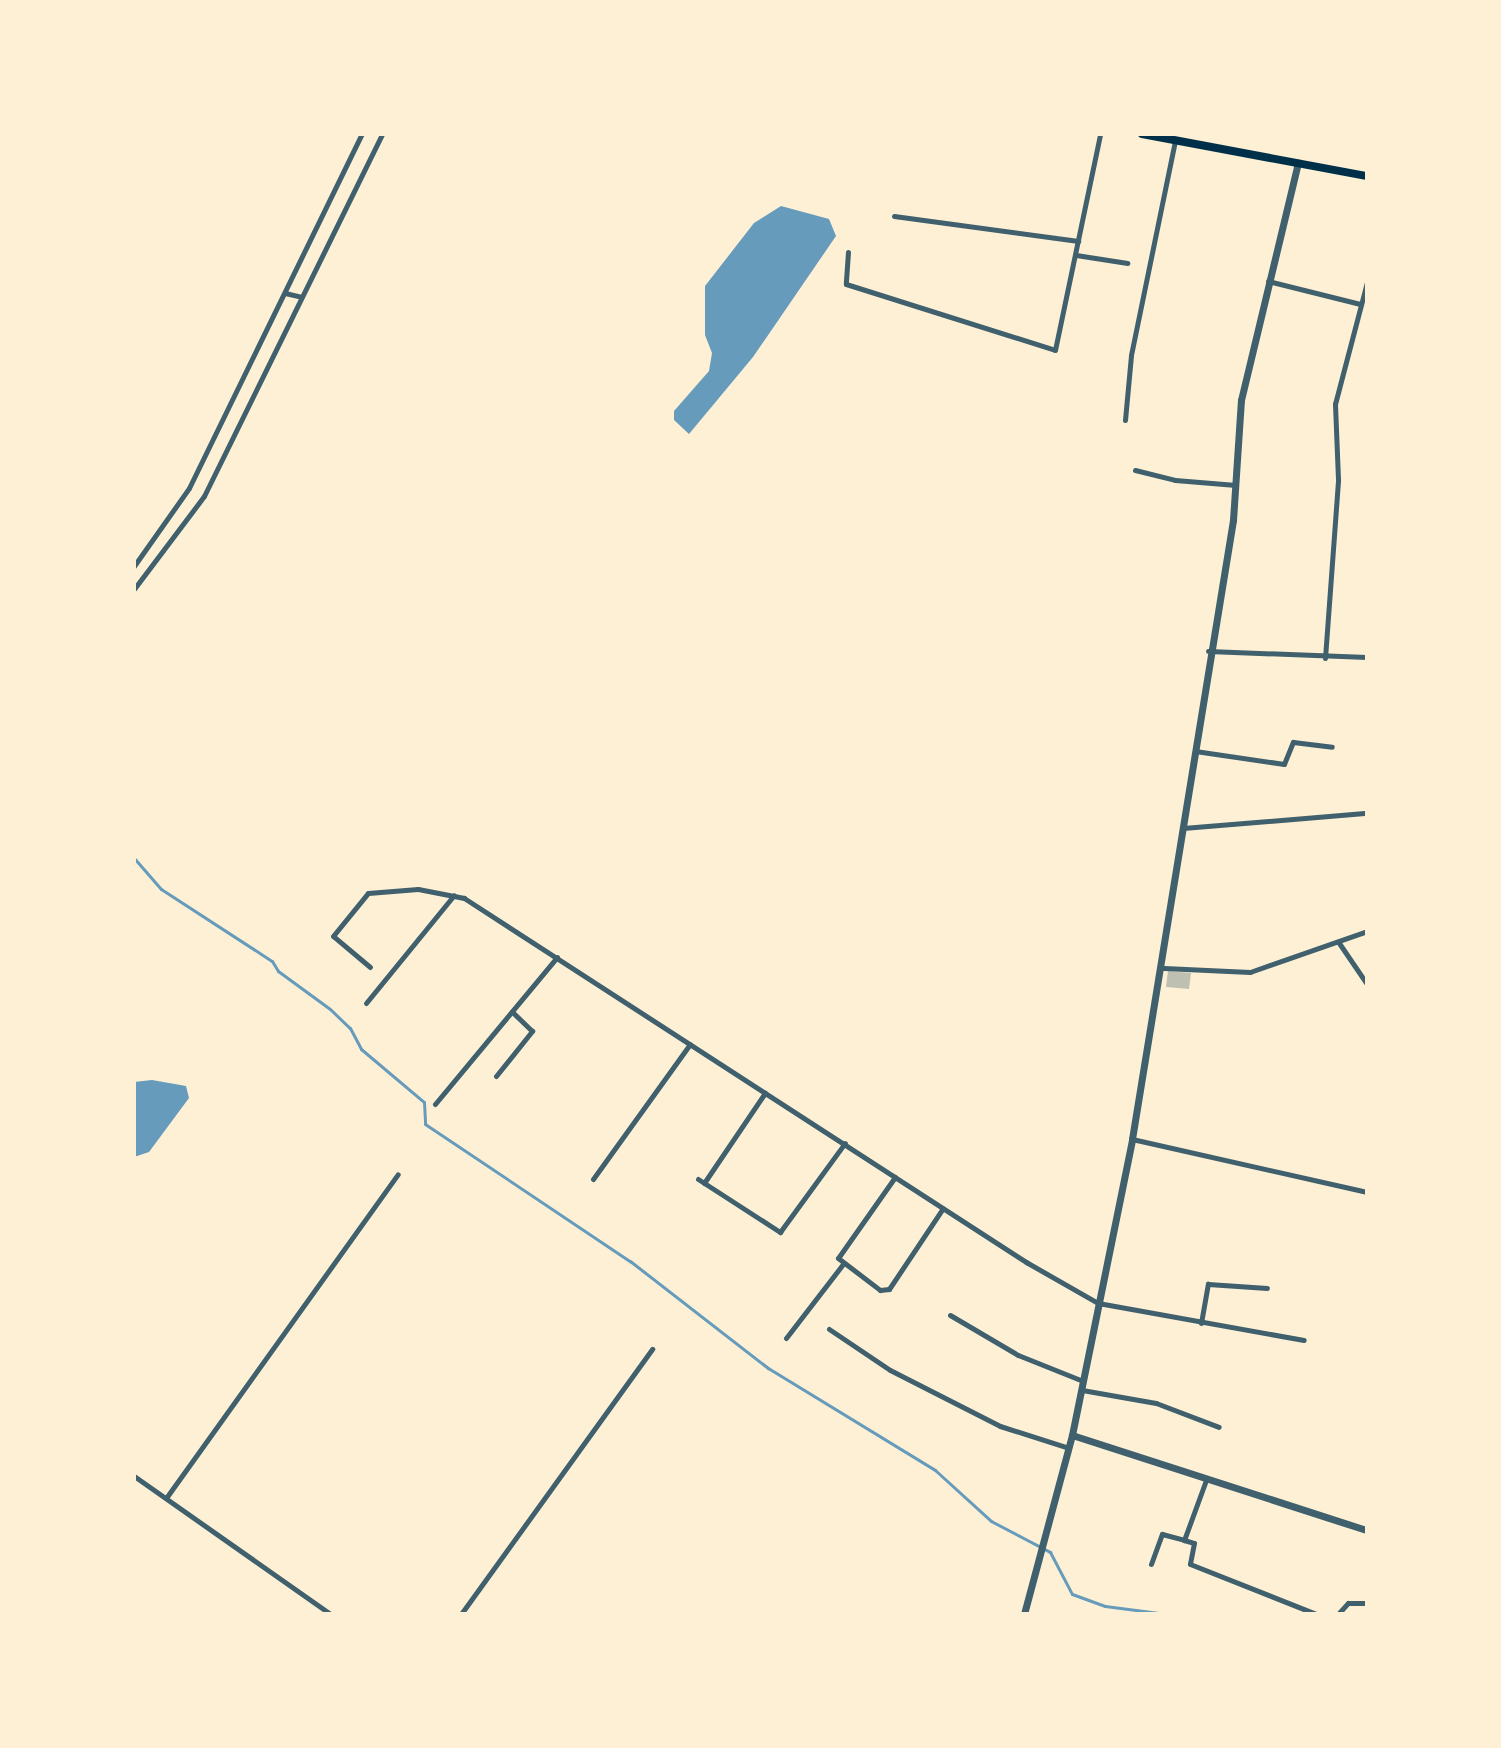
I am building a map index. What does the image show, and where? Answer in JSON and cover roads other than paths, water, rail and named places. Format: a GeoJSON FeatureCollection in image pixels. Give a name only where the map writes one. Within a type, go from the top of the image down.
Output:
{"type":"FeatureCollection","features":[{"type":"Feature","properties":{"kind":"main road"},"geometry":{"type":"LineString","coordinates":[[1142,134],[1367,176]]}},
{"type":"Feature","properties":{"kind":"street"},"geometry":{"type":"LineString","coordinates":[[134,566],[151,547],[189,488],[362,134]]}},
{"type":"Feature","properties":{"kind":"street"},"geometry":{"type":"LineString","coordinates":[[134,589],[163,556],[204,496],[382,134]]}},
{"type":"Feature","properties":{"kind":"street"},"geometry":{"type":"LineString","coordinates":[[848,252],[846,284],[1052,351],[1058,348],[1100,134]]}},
{"type":"Feature","properties":{"kind":"street"},"geometry":{"type":"LineString","coordinates":[[1125,420],[1131,355],[1175,140]]}},
{"type":"Feature","properties":{"kind":"street"},"geometry":{"type":"LineString","coordinates":[[1024,1614],[1072,1435],[1132,1139],[1164,968],[1208,651],[1237,485],[1241,400],[1267,281],[1298,163]]}},
{"type":"Feature","properties":{"kind":"street"},"geometry":{"type":"LineString","coordinates":[[894,216],[1078,241]]}},
{"type":"Feature","properties":{"kind":"street"},"geometry":{"type":"LineString","coordinates":[[1076,255],[1127,263]]}},
{"type":"Feature","properties":{"kind":"street"},"geometry":{"type":"LineString","coordinates":[[1267,281],[1360,304]]}},
{"type":"Feature","properties":{"kind":"street"},"geometry":{"type":"LineString","coordinates":[[1325,658],[1338,479],[1335,404],[1367,282]]}},
{"type":"Feature","properties":{"kind":"street"},"geometry":{"type":"LineString","coordinates":[[285,293],[302,297]]}},
{"type":"Feature","properties":{"kind":"street"},"geometry":{"type":"LineString","coordinates":[[1135,470],[1175,480],[1237,485]]}},
{"type":"Feature","properties":{"kind":"street"},"geometry":{"type":"LineString","coordinates":[[151,547],[163,556]]}},
{"type":"Feature","properties":{"kind":"street"},"geometry":{"type":"LineString","coordinates":[[1208,651],[1325,658],[1367,657]]}},
{"type":"Feature","properties":{"kind":"street"},"geometry":{"type":"LineString","coordinates":[[1194,751],[1284,764],[1293,742],[1332,747]]}},
{"type":"Feature","properties":{"kind":"street"},"geometry":{"type":"LineString","coordinates":[[1183,828],[1367,813]]}},
{"type":"Feature","properties":{"kind":"street"},"geometry":{"type":"LineString","coordinates":[[370,967],[333,936],[368,893],[418,889],[454,895],[557,957],[943,1208],[1098,1303],[1304,1340]]}},
{"type":"Feature","properties":{"kind":"street"},"geometry":{"type":"LineString","coordinates":[[366,1003],[454,895]]}},
{"type":"Feature","properties":{"kind":"street"},"geometry":{"type":"LineString","coordinates":[[1164,968],[1250,972],[1367,931]]}},
{"type":"Feature","properties":{"kind":"street"},"geometry":{"type":"LineString","coordinates":[[1339,943],[1367,984]]}},
{"type":"Feature","properties":{"kind":"street"},"geometry":{"type":"LineString","coordinates":[[435,1104],[557,957]]}},
{"type":"Feature","properties":{"kind":"street"},"geometry":{"type":"LineString","coordinates":[[496,1076],[532,1031],[512,1012]]}},
{"type":"Feature","properties":{"kind":"street"},"geometry":{"type":"LineString","coordinates":[[593,1179],[690,1044]]}},
{"type":"Feature","properties":{"kind":"street"},"geometry":{"type":"LineString","coordinates":[[704,1183],[765,1093]]}},
{"type":"Feature","properties":{"kind":"street"},"geometry":{"type":"LineString","coordinates":[[1132,1139],[1367,1192]]}},
{"type":"Feature","properties":{"kind":"street"},"geometry":{"type":"LineString","coordinates":[[698,1179],[780,1232],[845,1143]]}},
{"type":"Feature","properties":{"kind":"street"},"geometry":{"type":"LineString","coordinates":[[166,1498],[398,1174]]}},
{"type":"Feature","properties":{"kind":"street"},"geometry":{"type":"LineString","coordinates":[[895,1177],[838,1257],[843,1264],[886,1291],[943,1208]]}},
{"type":"Feature","properties":{"kind":"street"},"geometry":{"type":"LineString","coordinates":[[786,1338],[843,1264]]}},
{"type":"Feature","properties":{"kind":"street"},"geometry":{"type":"LineString","coordinates":[[1201,1323],[1208,1284],[1267,1288]]}},
{"type":"Feature","properties":{"kind":"street"},"geometry":{"type":"LineString","coordinates":[[950,1315],[1018,1355],[1083,1386],[1156,1403],[1219,1427]]}},
{"type":"Feature","properties":{"kind":"street"},"geometry":{"type":"LineString","coordinates":[[829,1329],[890,1370],[1000,1426],[1069,1448]]}},
{"type":"Feature","properties":{"kind":"street"},"geometry":{"type":"LineString","coordinates":[[461,1614],[652,1349]]}},
{"type":"Feature","properties":{"kind":"street"},"geometry":{"type":"LineString","coordinates":[[1072,1435],[1367,1530]]}},
{"type":"Feature","properties":{"kind":"street"},"geometry":{"type":"LineString","coordinates":[[134,1476],[330,1614]]}},
{"type":"Feature","properties":{"kind":"street"},"geometry":{"type":"LineString","coordinates":[[1184,1540],[1206,1480]]}},
{"type":"Feature","properties":{"kind":"street"},"geometry":{"type":"LineString","coordinates":[[1151,1564],[1162,1534],[1194,1543],[1190,1564],[1195,1568],[1316,1614]]}},
{"type":"Feature","properties":{"kind":"street"},"geometry":{"type":"LineString","coordinates":[[1338,1614],[1348,1603],[1367,1603]]}},
{"type":"Feature","properties":{"kind":"water"},"geometry":{"type":"Polygon","coordinates":[[[781,206],[829,219],[836,236],[753,357],[689,434],[674,420],[674,411],[709,371],[712,353],[705,335],[705,286],[754,223],[781,206]]]}},
{"type":"Feature","properties":{"kind":"water"},"geometry":{"type":"Polygon","coordinates":[[[152,1080],[186,1086],[189,1098],[149,1152],[134,1157],[134,1082],[152,1080]]]}},
{"type":"Feature","properties":{"kind":"waterway"},"geometry":{"type":"LineString","coordinates":[[134,858],[161,889],[272,961],[278,971],[330,1009],[350,1028],[361,1049],[424,1102],[425,1124],[630,1261],[768,1368],[935,1470],[991,1521],[1050,1552],[1072,1594],[1105,1606],[1166,1614]]}}]}
